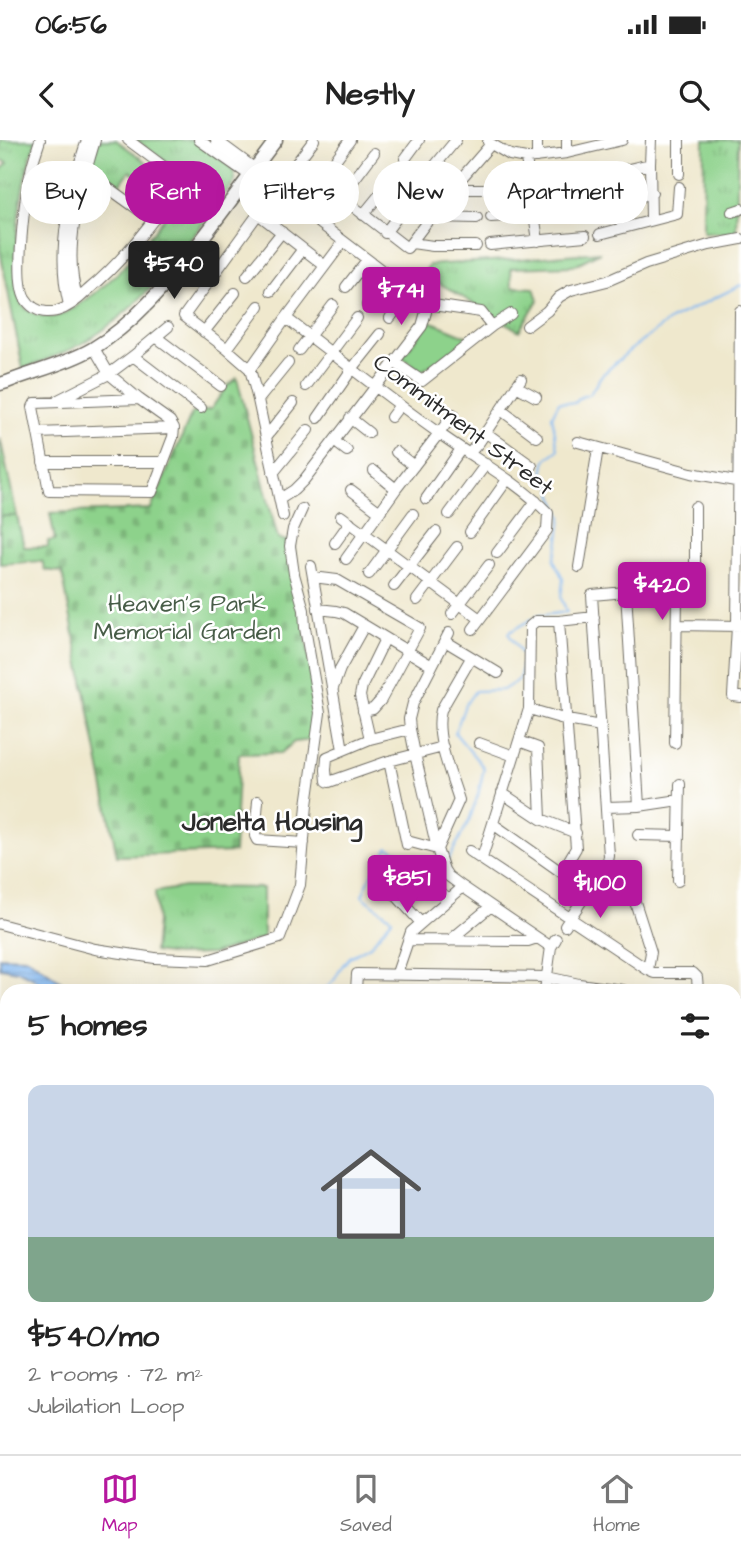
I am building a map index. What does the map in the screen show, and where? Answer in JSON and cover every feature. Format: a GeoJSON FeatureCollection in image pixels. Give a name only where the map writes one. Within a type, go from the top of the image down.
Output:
{"type":"FeatureCollection","features":[{"type":"Feature","properties":{"kind":"main road"},"geometry":{"type":"LineString","coordinates":[[260,161],[276,140]]}},
{"type":"Feature","properties":{"kind":"main road"},"geometry":{"type":"LineString","coordinates":[[0,384],[81,355],[117,331],[163,289],[239,188]]}},
{"type":"Feature","properties":{"kind":"street"},"geometry":{"type":"LineString","coordinates":[[40,140],[30,172],[20,257],[25,298],[34,308],[41,312],[57,312],[74,302],[127,255],[150,224]]}},
{"type":"Feature","properties":{"kind":"street"},"geometry":{"type":"LineString","coordinates":[[84,161],[87,140]]}},
{"type":"Feature","properties":{"kind":"street"},"geometry":{"type":"LineString","coordinates":[[86,161],[95,140]]}},
{"type":"Feature","properties":{"kind":"street"},"geometry":{"type":"LineString","coordinates":[[128,140],[156,161]]}},
{"type":"Feature","properties":{"kind":"street"},"geometry":{"type":"LineString","coordinates":[[200,140],[239,163]]}},
{"type":"Feature","properties":{"kind":"street"},"geometry":{"type":"LineString","coordinates":[[216,140],[240,161]]}},
{"type":"Feature","properties":{"kind":"street"},"geometry":{"type":"LineString","coordinates":[[298,161],[314,140]]}},
{"type":"Feature","properties":{"kind":"street"},"geometry":{"type":"LineString","coordinates":[[334,161],[350,140]]}},
{"type":"Feature","properties":{"kind":"street"},"geometry":{"type":"LineString","coordinates":[[405,159],[419,140]]}},
{"type":"Feature","properties":{"kind":"street"},"geometry":{"type":"LineString","coordinates":[[439,161],[456,140]]}},
{"type":"Feature","properties":{"kind":"street"},"geometry":{"type":"LineString","coordinates":[[509,140],[510,155]]}},
{"type":"Feature","properties":{"kind":"street"},"geometry":{"type":"LineString","coordinates":[[532,161],[537,140]]}},
{"type":"Feature","properties":{"kind":"street"},"geometry":{"type":"LineString","coordinates":[[567,140],[567,153]]}},
{"type":"Feature","properties":{"kind":"street"},"geometry":{"type":"LineString","coordinates":[[469,167],[488,142],[510,155],[532,158],[567,153],[595,143],[621,140]]}},
{"type":"Feature","properties":{"kind":"street"},"geometry":{"type":"LineString","coordinates":[[651,140],[651,219]]}},
{"type":"Feature","properties":{"kind":"street"},"geometry":{"type":"LineString","coordinates":[[679,140],[680,174]]}},
{"type":"Feature","properties":{"kind":"street"},"geometry":{"type":"LineString","coordinates":[[359,173],[374,153]]}},
{"type":"Feature","properties":{"kind":"street"},"geometry":{"type":"LineString","coordinates":[[600,234],[677,214],[679,187]]}},
{"type":"Feature","properties":{"kind":"street"},"geometry":{"type":"LineString","coordinates":[[648,194],[652,193]]}},
{"type":"Feature","properties":{"kind":"street"},"geometry":{"type":"LineString","coordinates":[[363,215],[373,203]]}},
{"type":"Feature","properties":{"kind":"street"},"geometry":{"type":"LineString","coordinates":[[359,212],[407,248],[427,224]]}},
{"type":"Feature","properties":{"kind":"street"},"geometry":{"type":"LineString","coordinates":[[283,516],[250,369],[184,316],[258,215],[325,266]]}},
{"type":"Feature","properties":{"kind":"street"},"geometry":{"type":"LineString","coordinates":[[469,218],[477,218]]}},
{"type":"Feature","properties":{"kind":"street"},"geometry":{"type":"LineString","coordinates":[[67,224],[64,279],[74,302]]}},
{"type":"Feature","properties":{"kind":"street"},"geometry":{"type":"LineString","coordinates":[[320,224],[425,304],[481,312],[492,326]]}},
{"type":"Feature","properties":{"kind":"street"},"geometry":{"type":"LineString","coordinates":[[385,233],[392,224]]}},
{"type":"Feature","properties":{"kind":"street"},"geometry":{"type":"LineString","coordinates":[[535,224],[538,241]]}},
{"type":"Feature","properties":{"kind":"street"},"geometry":{"type":"LineString","coordinates":[[247,276],[282,232]]}},
{"type":"Feature","properties":{"kind":"street"},"geometry":{"type":"LineString","coordinates":[[490,245],[585,236]]}},
{"type":"Feature","properties":{"kind":"street"},"geometry":{"type":"LineString","coordinates":[[527,326],[571,290],[607,281],[646,264],[709,245],[741,239]]}},
{"type":"Feature","properties":{"kind":"street"},"geometry":{"type":"LineString","coordinates":[[250,369],[343,242]]}},
{"type":"Feature","properties":{"kind":"street"},"geometry":{"type":"LineString","coordinates":[[412,243],[476,246]]}},
{"type":"Feature","properties":{"kind":"street"},"geometry":{"type":"LineString","coordinates":[[271,291],[303,249]]}},
{"type":"Feature","properties":{"kind":"street"},"geometry":{"type":"LineString","coordinates":[[345,287],[367,260]]}},
{"type":"Feature","properties":{"kind":"street"},"geometry":{"type":"LineString","coordinates":[[367,305],[389,275]]}},
{"type":"Feature","properties":{"kind":"street"},"geometry":{"type":"LineString","coordinates":[[390,318],[410,291]]}},
{"type":"Feature","properties":{"kind":"street"},"geometry":{"type":"LineString","coordinates":[[204,332],[235,293]]}},
{"type":"Feature","properties":{"kind":"street"},"geometry":{"type":"LineString","coordinates":[[280,499],[308,482],[350,418],[422,326],[426,313],[425,304]]}},
{"type":"Feature","properties":{"kind":"street"},"geometry":{"type":"LineString","coordinates":[[299,350],[333,305]]}},
{"type":"Feature","properties":{"kind":"street"},"geometry":{"type":"LineString","coordinates":[[227,349],[259,306]]}},
{"type":"Feature","properties":{"kind":"street"},"geometry":{"type":"LineString","coordinates":[[737,696],[740,311]]}},
{"type":"Feature","properties":{"kind":"street"},"geometry":{"type":"LineString","coordinates":[[394,362],[422,381],[511,314]]}},
{"type":"Feature","properties":{"kind":"street","name":"Commitment Street"},"geometry":{"type":"LineString","coordinates":[[286,318],[438,433],[536,501],[548,513],[547,530],[472,629]]}},
{"type":"Feature","properties":{"kind":"street"},"geometry":{"type":"LineString","coordinates":[[306,386],[357,318]]}},
{"type":"Feature","properties":{"kind":"street"},"geometry":{"type":"LineString","coordinates":[[54,402],[108,374],[168,327]]}},
{"type":"Feature","properties":{"kind":"street"},"geometry":{"type":"LineString","coordinates":[[317,418],[380,334]]}},
{"type":"Feature","properties":{"kind":"street"},"geometry":{"type":"LineString","coordinates":[[156,337],[221,386]]}},
{"type":"Feature","properties":{"kind":"street"},"geometry":{"type":"LineString","coordinates":[[94,348],[108,374],[170,421],[174,428],[173,437],[152,492],[49,491],[33,407],[35,403],[139,399]]}},
{"type":"Feature","properties":{"kind":"street"},"geometry":{"type":"LineString","coordinates":[[133,356],[201,408]]}},
{"type":"Feature","properties":{"kind":"street"},"geometry":{"type":"LineString","coordinates":[[258,400],[288,363]]}},
{"type":"Feature","properties":{"kind":"street"},"geometry":{"type":"LineString","coordinates":[[426,499],[485,432],[518,382],[536,397]]}},
{"type":"Feature","properties":{"kind":"street"},"geometry":{"type":"LineString","coordinates":[[266,437],[293,403]]}},
{"type":"Feature","properties":{"kind":"street"},"geometry":{"type":"LineString","coordinates":[[391,417],[400,405]]}},
{"type":"Feature","properties":{"kind":"street"},"geometry":{"type":"LineString","coordinates":[[501,410],[537,437]]}},
{"type":"Feature","properties":{"kind":"street"},"geometry":{"type":"LineString","coordinates":[[346,559],[453,415]]}},
{"type":"Feature","properties":{"kind":"street"},"geometry":{"type":"LineString","coordinates":[[350,418],[369,433]]}},
{"type":"Feature","properties":{"kind":"street"},"geometry":{"type":"LineString","coordinates":[[38,433],[174,428]]}},
{"type":"Feature","properties":{"kind":"street"},"geometry":{"type":"LineString","coordinates":[[273,473],[308,430]]}},
{"type":"Feature","properties":{"kind":"street"},"geometry":{"type":"LineString","coordinates":[[485,432],[532,466]]}},
{"type":"Feature","properties":{"kind":"street"},"geometry":{"type":"LineString","coordinates":[[334,441],[347,451]]}},
{"type":"Feature","properties":{"kind":"street"},"geometry":{"type":"LineString","coordinates":[[578,442],[691,473],[739,482]]}},
{"type":"Feature","properties":{"kind":"street"},"geometry":{"type":"LineString","coordinates":[[579,567],[598,448]]}},
{"type":"Feature","properties":{"kind":"street"},"geometry":{"type":"LineString","coordinates":[[396,452],[414,466]]}},
{"type":"Feature","properties":{"kind":"street"},"geometry":{"type":"LineString","coordinates":[[43,462],[163,462]]}},
{"type":"Feature","properties":{"kind":"street"},"geometry":{"type":"LineString","coordinates":[[449,514],[486,464]]}},
{"type":"Feature","properties":{"kind":"street"},"geometry":{"type":"LineString","coordinates":[[374,471],[396,489]]}},
{"type":"Feature","properties":{"kind":"street"},"geometry":{"type":"LineString","coordinates":[[470,532],[507,480]]}},
{"type":"Feature","properties":{"kind":"street"},"geometry":{"type":"LineString","coordinates":[[351,490],[380,512]]}},
{"type":"Feature","properties":{"kind":"street"},"geometry":{"type":"LineString","coordinates":[[497,553],[536,501]]}},
{"type":"Feature","properties":{"kind":"street"},"geometry":{"type":"LineString","coordinates":[[676,743],[677,594],[692,575],[695,564],[695,508]]}},
{"type":"Feature","properties":{"kind":"street"},"geometry":{"type":"LineString","coordinates":[[0,924],[133,956],[208,960],[280,939],[300,885],[320,713],[304,610],[290,546],[293,529],[302,509]]}},
{"type":"Feature","properties":{"kind":"street"},"geometry":{"type":"LineString","coordinates":[[369,574],[413,514]]}},
{"type":"Feature","properties":{"kind":"street"},"geometry":{"type":"LineString","coordinates":[[335,543],[346,519],[480,619]]}},
{"type":"Feature","properties":{"kind":"street"},"geometry":{"type":"LineString","coordinates":[[394,586],[436,531]]}},
{"type":"Feature","properties":{"kind":"street"},"geometry":{"type":"LineString","coordinates":[[417,600],[457,547]]}},
{"type":"Feature","properties":{"kind":"street"},"geometry":{"type":"LineString","coordinates":[[452,614],[489,565]]}},
{"type":"Feature","properties":{"kind":"street"},"geometry":{"type":"LineString","coordinates":[[343,750],[312,571],[337,580],[420,628],[377,706],[363,711]]}},
{"type":"Feature","properties":{"kind":"street"},"geometry":{"type":"LineString","coordinates":[[568,922],[608,861],[592,595],[626,592],[639,806]]}},
{"type":"Feature","properties":{"kind":"street"},"geometry":{"type":"LineString","coordinates":[[318,609],[344,613],[432,666]]}},
{"type":"Feature","properties":{"kind":"street"},"geometry":{"type":"LineString","coordinates":[[482,858],[528,709],[530,626],[536,621],[594,617]]}},
{"type":"Feature","properties":{"kind":"street"},"geometry":{"type":"LineString","coordinates":[[559,621],[576,833],[576,848],[562,872]]}},
{"type":"Feature","properties":{"kind":"street"},"geometry":{"type":"LineString","coordinates":[[677,625],[739,626]]}},
{"type":"Feature","properties":{"kind":"street"},"geometry":{"type":"LineString","coordinates":[[333,689],[364,626]]}},
{"type":"Feature","properties":{"kind":"street"},"geometry":{"type":"LineString","coordinates":[[498,673],[471,658],[447,637],[413,703],[410,729],[444,870],[463,887],[537,938],[554,943],[546,984]]}},
{"type":"Feature","properties":{"kind":"street"},"geometry":{"type":"LineString","coordinates":[[370,738],[360,696],[362,686],[385,639]]}},
{"type":"Feature","properties":{"kind":"street"},"geometry":{"type":"LineString","coordinates":[[439,853],[460,800],[438,725],[441,710],[471,658]]}},
{"type":"Feature","properties":{"kind":"street"},"geometry":{"type":"LineString","coordinates":[[528,709],[601,726]]}},
{"type":"Feature","properties":{"kind":"street"},"geometry":{"type":"LineString","coordinates":[[410,729],[370,738],[327,757],[326,779],[329,782],[389,761],[443,747]]}},
{"type":"Feature","properties":{"kind":"street"},"geometry":{"type":"LineString","coordinates":[[519,741],[538,748],[541,819]]}},
{"type":"Feature","properties":{"kind":"street"},"geometry":{"type":"LineString","coordinates":[[479,743],[514,756]]}},
{"type":"Feature","properties":{"kind":"street"},"geometry":{"type":"LineString","coordinates":[[389,761],[407,843],[439,853]]}},
{"type":"Feature","properties":{"kind":"street"},"geometry":{"type":"LineString","coordinates":[[678,881],[680,784]]}},
{"type":"Feature","properties":{"kind":"street"},"geometry":{"type":"LineString","coordinates":[[502,793],[541,819],[576,833]]}},
{"type":"Feature","properties":{"kind":"street"},"geometry":{"type":"LineString","coordinates":[[606,807],[639,806],[679,800]]}},
{"type":"Feature","properties":{"kind":"street"},"geometry":{"type":"LineString","coordinates":[[258,801],[255,836],[257,840],[304,843]]}},
{"type":"Feature","properties":{"kind":"street"},"geometry":{"type":"LineString","coordinates":[[493,824],[588,891]]}},
{"type":"Feature","properties":{"kind":"street"},"geometry":{"type":"LineString","coordinates":[[638,835],[678,836]]}},
{"type":"Feature","properties":{"kind":"street"},"geometry":{"type":"LineString","coordinates":[[469,851],[568,922],[648,970],[655,973],[694,973],[698,984]]}},
{"type":"Feature","properties":{"kind":"street"},"geometry":{"type":"LineString","coordinates":[[421,923],[393,892],[403,874],[449,898]]}},
{"type":"Feature","properties":{"kind":"street"},"geometry":{"type":"LineString","coordinates":[[629,883],[651,952],[648,970]]}},
{"type":"Feature","properties":{"kind":"street"},"geometry":{"type":"LineString","coordinates":[[397,973],[411,932],[463,887]]}},
{"type":"Feature","properties":{"kind":"street"},"geometry":{"type":"LineString","coordinates":[[449,942],[491,906]]}},
{"type":"Feature","properties":{"kind":"street"},"geometry":{"type":"LineString","coordinates":[[408,940],[528,941],[537,938]]}},
{"type":"Feature","properties":{"kind":"street"},"geometry":{"type":"LineString","coordinates":[[356,984],[357,974],[397,973],[547,977],[569,984]]}},
{"type":"Feature","properties":{"kind":"green space"},"geometry":{"type":"Polygon","coordinates":[[[0,140],[36,140],[30,161],[21,161],[16,284],[24,307],[36,314],[50,317],[62,315],[97,292],[134,256],[159,224],[203,224],[150,288],[119,318],[76,347],[23,369],[0,250],[0,171],[8,163],[0,159],[0,140]]]}},
{"type":"Feature","properties":{"kind":"green space"},"geometry":{"type":"Polygon","coordinates":[[[99,140],[116,140],[145,161],[125,161],[125,178],[118,187],[111,181],[111,161],[91,161],[99,140]]]}},
{"type":"Feature","properties":{"kind":"green space"},"geometry":{"type":"Polygon","coordinates":[[[136,140],[195,140],[224,161],[165,161],[136,140]]]}},
{"type":"Feature","properties":{"kind":"green space"},"geometry":{"type":"Polygon","coordinates":[[[704,140],[738,140],[736,234],[703,232],[704,140]]]}},
{"type":"Feature","properties":{"kind":"green space"},"geometry":{"type":"Polygon","coordinates":[[[225,162],[234,173],[235,181],[225,194],[225,162]]]}},
{"type":"Feature","properties":{"kind":"green space"},"geometry":{"type":"Polygon","coordinates":[[[600,252],[573,266],[511,268],[512,287],[534,288],[538,300],[519,331],[424,274],[429,265],[600,252]]]}},
{"type":"Feature","properties":{"kind":"green space"},"geometry":{"type":"Polygon","coordinates":[[[430,321],[471,338],[422,371],[402,357],[430,321]]]}},
{"type":"Feature","properties":{"kind":"green space","name":"Heaven's Park Memorial Garden"},"geometry":{"type":"Polygon","coordinates":[[[237,378],[278,539],[293,542],[317,715],[312,740],[294,742],[281,753],[239,754],[234,852],[117,856],[62,572],[45,570],[42,561],[0,564],[0,516],[17,516],[24,547],[48,547],[48,541],[55,540],[50,513],[151,509],[192,413],[211,409],[227,386],[237,378]]]}},
{"type":"Feature","properties":{"kind":"green space"},"geometry":{"type":"Polygon","coordinates":[[[0,438],[17,516],[0,516],[0,438]]]}},
{"type":"Feature","properties":{"kind":"green space"},"geometry":{"type":"Polygon","coordinates":[[[185,887],[263,888],[263,938],[213,954],[176,955],[154,952],[157,922],[155,892],[185,887]]]}},
{"type":"Feature","properties":{"kind":"water"},"geometry":{"type":"Polygon","coordinates":[[[0,957],[27,958],[64,984],[40,984],[18,971],[0,968],[0,957]]]}},
{"type":"Feature","properties":{"kind":"waterway"},"geometry":{"type":"LineString","coordinates":[[536,616],[567,612],[561,598],[563,579],[554,560],[562,517],[552,493],[552,485],[543,474],[546,459],[558,450],[552,416],[559,402],[575,403],[590,394],[601,376],[670,320],[741,285]]}},
{"type":"Feature","properties":{"kind":"waterway"},"geometry":{"type":"LineString","coordinates":[[446,864],[469,821],[484,768],[455,733],[465,705],[475,691],[503,690],[520,679],[523,656],[508,633],[532,619]]}},
{"type":"Feature","properties":{"kind":"waterway"},"geometry":{"type":"LineString","coordinates":[[331,984],[350,957],[370,946],[392,919],[362,896],[388,847],[433,871],[438,869]]}},
{"type":"Feature","properties":{"kind":"district","name":"Jonelta Housing"},"geometry":{"type":"Point","coordinates":[272,822]}}]}
